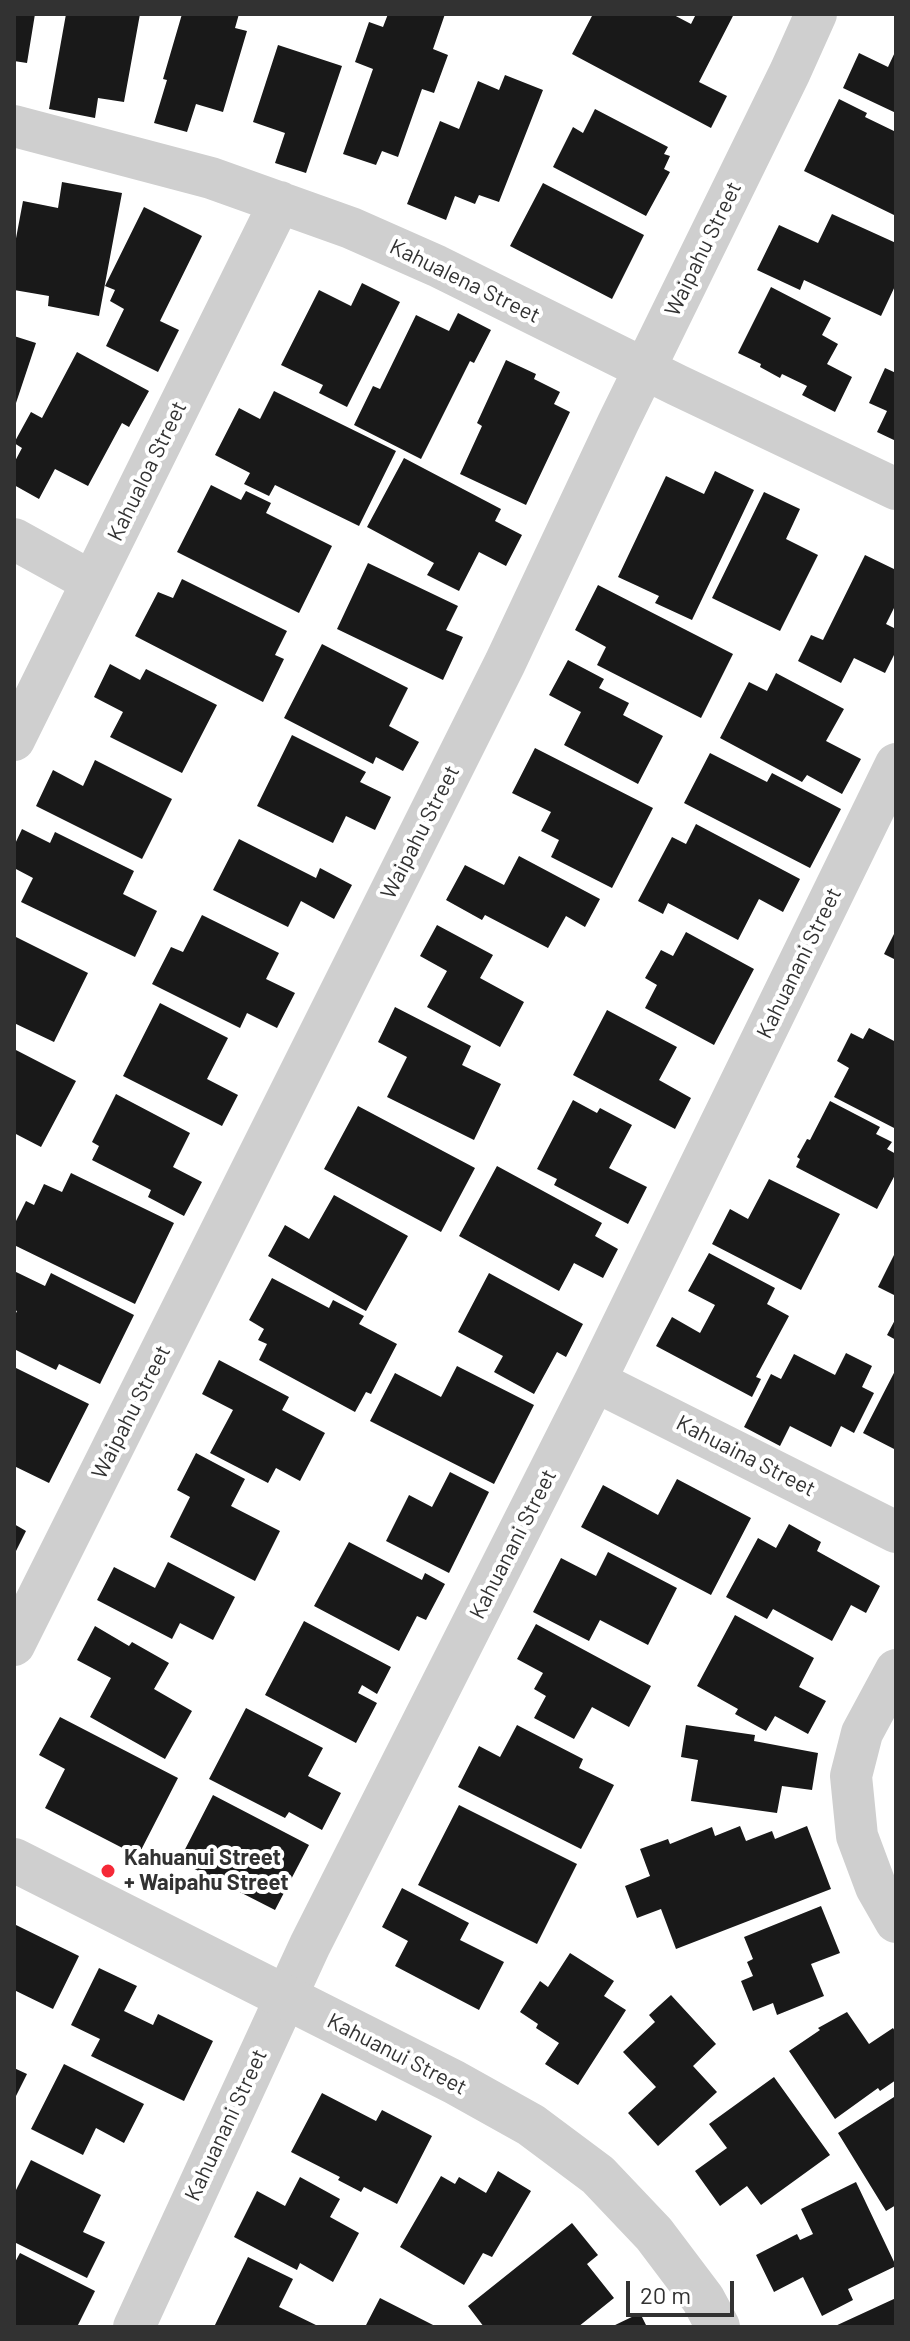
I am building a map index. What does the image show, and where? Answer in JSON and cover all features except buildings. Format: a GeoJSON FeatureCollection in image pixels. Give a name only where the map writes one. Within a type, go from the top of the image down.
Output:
{"type":"FeatureCollection","features":[{"type":"Feature","properties":{"kind":"street","name":"Waipahu Street"},"geometry":{"type":"LineString","coordinates":[[14,1645],[505,663],[816,14]]}},
{"type":"Feature","properties":{"kind":"street","name":"Kahualena Street"},"geometry":{"type":"LineString","coordinates":[[14,126],[211,178],[351,228],[437,266],[896,489]]}},
{"type":"Feature","properties":{"kind":"street","name":"Kahualoa Street"},"geometry":{"type":"LineString","coordinates":[[14,740],[280,202]]}},
{"type":"Feature","properties":{"kind":"street"},"geometry":{"type":"LineString","coordinates":[[14,539],[92,582]]}},
{"type":"Feature","properties":{"kind":"street","name":"Kahuanani Street"},"geometry":{"type":"LineString","coordinates":[[134,2327],[286,1997],[595,1381],[896,764]]}},
{"type":"Feature","properties":{"kind":"street","name":"Kahuaina Street"},"geometry":{"type":"LineString","coordinates":[[595,1381],[896,1532]]}},
{"type":"Feature","properties":{"kind":"street"},"geometry":{"type":"LineString","coordinates":[[896,1670],[862,1733],[851,1776],[857,1836],[876,1887],[896,1922]]}},
{"type":"Feature","properties":{"kind":"street","name":"Kahuanui Street"},"geometry":{"type":"LineString","coordinates":[[14,1860],[454,2082],[531,2125],[598,2175],[654,2234],[703,2299],[718,2327]]}},
{"type":"Feature","properties":{"kind":"place","name":"Kahuanui Street + Waipahu Street"},"geometry":{"type":"Point","coordinates":[108,1871]}}]}
